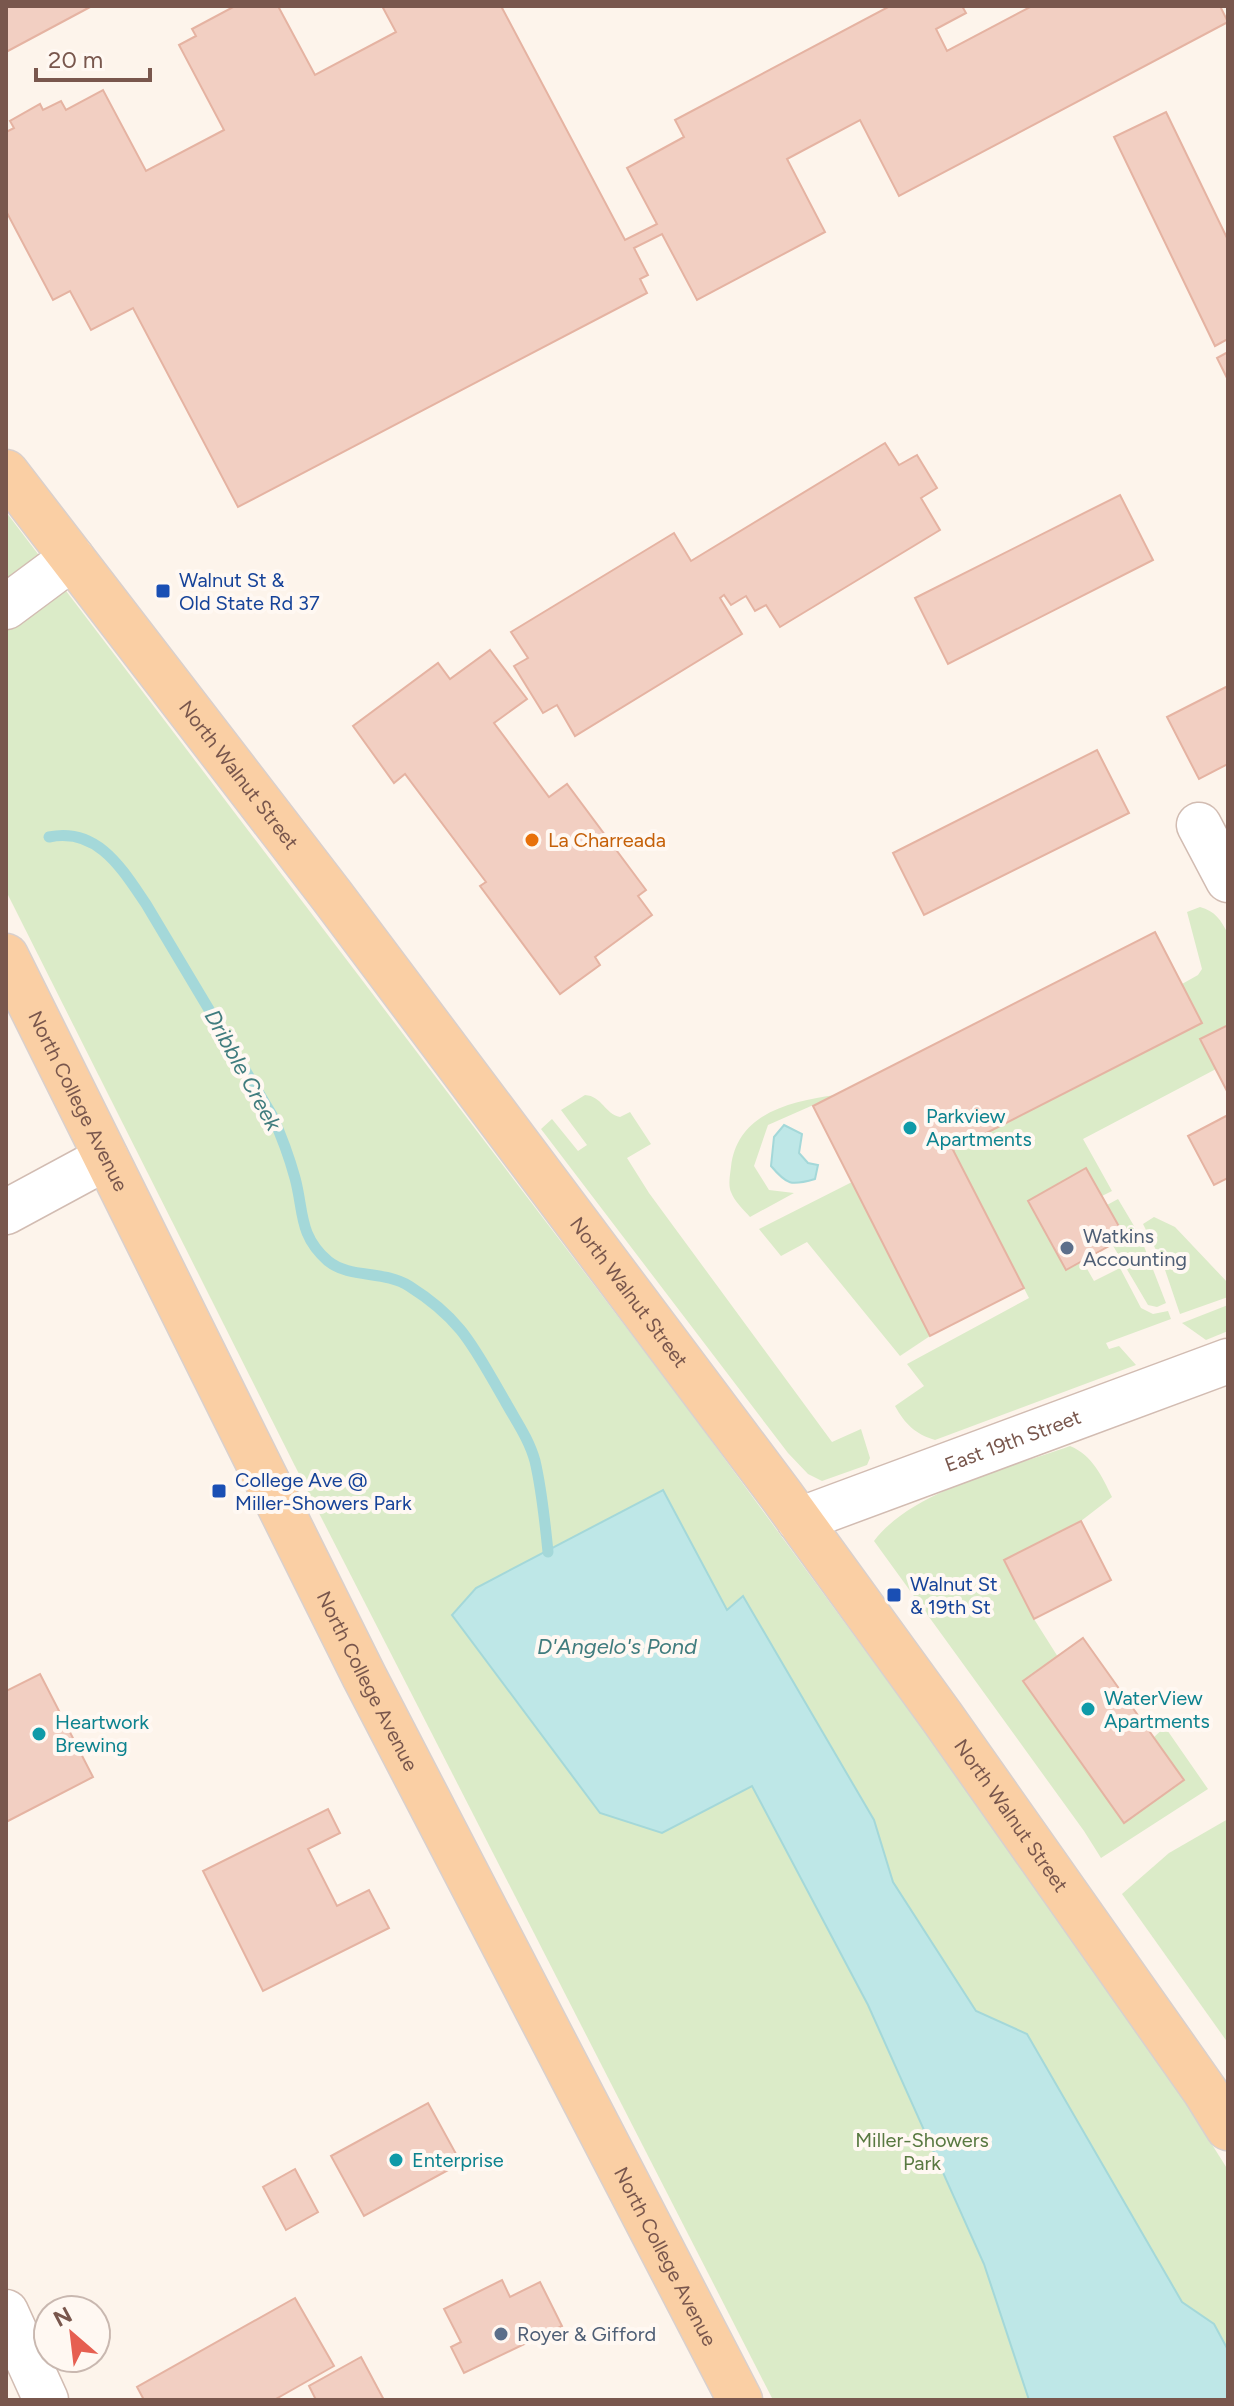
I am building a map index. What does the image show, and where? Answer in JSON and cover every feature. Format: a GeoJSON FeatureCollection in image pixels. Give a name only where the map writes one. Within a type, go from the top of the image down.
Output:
{"type":"FeatureCollection","features":[{"type":"Feature","properties":{"kind":"main road","name":"North Walnut Street"},"geometry":{"type":"LineString","coordinates":[[6,472],[489,1102],[1216,2084],[1228,2128]]}},
{"type":"Feature","properties":{"kind":"main road","name":"North College Avenue"},"geometry":{"type":"LineString","coordinates":[[6,956],[364,1676],[740,2400]]}},
{"type":"Feature","properties":{"kind":"street"},"geometry":{"type":"LineString","coordinates":[[6,574],[72,558]]}},
{"type":"Feature","properties":{"kind":"street"},"geometry":{"type":"LineString","coordinates":[[6,607],[72,558]]}},
{"type":"Feature","properties":{"kind":"street"},"geometry":{"type":"LineString","coordinates":[[1199,825],[1228,880]]}},
{"type":"Feature","properties":{"kind":"street"},"geometry":{"type":"LineString","coordinates":[[6,1212],[106,1158]]}},
{"type":"Feature","properties":{"kind":"street","name":"East 19th Street"},"geometry":{"type":"LineString","coordinates":[[799,1520],[1228,1361]]}},
{"type":"Feature","properties":{"kind":"street"},"geometry":{"type":"LineString","coordinates":[[6,2312],[46,2400]]}},
{"type":"Feature","properties":{"kind":"green space","name":"Miller-Showers Park"},"geometry":{"type":"Polygon","coordinates":[[[6,512],[680,1398],[1040,1889],[1191,2111],[1228,2170],[1228,2400],[773,2400],[301,1478],[6,891],[6,512]]]}},
{"type":"Feature","properties":{"kind":"green space"},"geometry":{"type":"Polygon","coordinates":[[[1200,907],[1217,917],[1228,934],[1228,1025],[1200,1039],[1216,1069],[1083,1139],[1112,1191],[1102,1196],[1086,1168],[1028,1201],[1066,1269],[1082,1260],[1094,1281],[1120,1268],[1141,1308],[1153,1314],[1168,1311],[1171,1319],[1106,1343],[1109,1349],[1119,1346],[1136,1365],[935,1440],[922,1435],[907,1423],[895,1406],[924,1386],[907,1364],[1029,1298],[953,1150],[1202,1023],[1182,984],[1202,969],[1187,912],[1200,907]]]}},
{"type":"Feature","properties":{"kind":"green space"},"geometry":{"type":"Polygon","coordinates":[[[585,1095],[596,1098],[620,1117],[630,1112],[651,1144],[627,1158],[649,1193],[832,1442],[861,1429],[870,1458],[867,1465],[822,1481],[808,1474],[788,1453],[541,1129],[552,1119],[578,1151],[587,1145],[561,1110],[585,1095]]]}},
{"type":"Feature","properties":{"kind":"green space"},"geometry":{"type":"Polygon","coordinates":[[[836,1095],[768,1125],[754,1166],[769,1190],[794,1193],[750,1217],[734,1199],[730,1186],[735,1149],[744,1134],[755,1122],[785,1106],[836,1095]]]}},
{"type":"Feature","properties":{"kind":"green space"},"geometry":{"type":"Polygon","coordinates":[[[852,1182],[930,1336],[900,1356],[807,1242],[781,1256],[759,1229],[852,1182]]]}},
{"type":"Feature","properties":{"kind":"green space"},"geometry":{"type":"Polygon","coordinates":[[[1118,1199],[1140,1236],[1166,1303],[1157,1307],[1148,1305],[1112,1244],[1125,1236],[1107,1205],[1118,1199]]]}},
{"type":"Feature","properties":{"kind":"green space"},"geometry":{"type":"Polygon","coordinates":[[[1154,1217],[1175,1227],[1228,1283],[1228,1297],[1180,1314],[1163,1264],[1143,1224],[1154,1217]]]}},
{"type":"Feature","properties":{"kind":"green space"},"geometry":{"type":"Polygon","coordinates":[[[1228,1305],[1228,1331],[1206,1340],[1182,1323],[1228,1305]]]}},
{"type":"Feature","properties":{"kind":"green space"},"geometry":{"type":"Polygon","coordinates":[[[1070,1446],[1090,1461],[1112,1497],[1081,1521],[1004,1560],[1034,1619],[1058,1657],[1024,1681],[1124,1822],[1184,1780],[1154,1737],[1165,1727],[1208,1789],[1101,1858],[874,1541],[891,1523],[937,1495],[992,1472],[1070,1446]]]}},
{"type":"Feature","properties":{"kind":"green space"},"geometry":{"type":"Polygon","coordinates":[[[1228,1819],[1228,2043],[1122,1894],[1169,1853],[1228,1819]]]}},
{"type":"Feature","properties":{"kind":"water"},"geometry":{"type":"Polygon","coordinates":[[[784,1125],[802,1134],[799,1153],[808,1163],[818,1165],[815,1179],[790,1182],[771,1166],[774,1137],[784,1125]]]}},
{"type":"Feature","properties":{"kind":"water","name":"D'Angelo's Pond"},"geometry":{"type":"Polygon","coordinates":[[[663,1490],[727,1610],[743,1596],[874,1820],[893,1882],[976,2011],[1027,2034],[1182,2302],[1214,2324],[1228,2350],[1228,2400],[1029,2400],[984,2264],[868,2005],[752,1786],[662,1833],[600,1813],[452,1615],[476,1588],[663,1490]]]}},
{"type":"Feature","properties":{"kind":"building"},"geometry":{"type":"Polygon","coordinates":[[[6,6],[92,6],[6,52],[6,6]]]}},
{"type":"Feature","properties":{"kind":"building"},"geometry":{"type":"Polygon","coordinates":[[[235,6],[278,6],[315,75],[396,32],[382,6],[501,6],[625,240],[657,224],[627,168],[684,137],[675,120],[890,6],[962,6],[966,13],[936,29],[947,51],[1032,6],[1220,6],[1228,22],[899,196],[860,120],[787,159],[825,232],[697,300],[662,234],[634,248],[648,275],[640,279],[647,293],[238,507],[133,308],[91,330],[70,291],[53,300],[6,211],[6,132],[14,128],[10,121],[40,104],[43,110],[61,101],[66,110],[103,90],[146,171],[224,130],[179,45],[196,36],[192,29],[235,6]]]}},
{"type":"Feature","properties":{"kind":"building"},"geometry":{"type":"Polygon","coordinates":[[[1166,112],[1228,240],[1228,339],[1215,346],[1114,137],[1166,112]]]}},
{"type":"Feature","properties":{"kind":"building"},"geometry":{"type":"Polygon","coordinates":[[[1228,352],[1228,380],[1217,358],[1228,352]]]}},
{"type":"Feature","properties":{"kind":"building"},"geometry":{"type":"Polygon","coordinates":[[[885,443],[899,465],[917,455],[937,488],[921,498],[940,530],[780,627],[766,605],[755,611],[746,596],[731,605],[724,595],[720,598],[742,634],[575,736],[557,705],[543,713],[514,666],[528,658],[511,632],[674,533],[691,561],[885,443]]]}},
{"type":"Feature","properties":{"kind":"building"},"geometry":{"type":"Polygon","coordinates":[[[1120,495],[1153,560],[948,664],[915,598],[1120,495]]]}},
{"type":"Feature","properties":{"kind":"building","name":"La Charreada"},"geometry":{"type":"Polygon","coordinates":[[[490,650],[527,699],[494,723],[549,797],[567,784],[646,890],[638,896],[652,915],[595,957],[600,965],[560,994],[480,886],[486,882],[405,774],[394,783],[353,726],[438,663],[450,679],[490,650]]]}},
{"type":"Feature","properties":{"kind":"building"},"geometry":{"type":"Polygon","coordinates":[[[1228,686],[1228,764],[1199,779],[1167,717],[1228,686]]]}},
{"type":"Feature","properties":{"kind":"building"},"geometry":{"type":"Polygon","coordinates":[[[1097,750],[1129,813],[924,915],[893,853],[1097,750]]]}},
{"type":"Feature","properties":{"kind":"building","name":"Parkview Apartments"},"geometry":{"type":"Polygon","coordinates":[[[1155,932],[1202,1023],[953,1150],[1024,1288],[930,1336],[813,1106],[1155,932]]]}},
{"type":"Feature","properties":{"kind":"building"},"geometry":{"type":"Polygon","coordinates":[[[1228,1025],[1228,1093],[1200,1039],[1228,1025]]]}},
{"type":"Feature","properties":{"kind":"building"},"geometry":{"type":"Polygon","coordinates":[[[1228,1115],[1228,1178],[1214,1185],[1188,1136],[1228,1115]]]}},
{"type":"Feature","properties":{"kind":"building"},"geometry":{"type":"Polygon","coordinates":[[[1086,1168],[1125,1237],[1066,1270],[1028,1201],[1086,1168]]]}},
{"type":"Feature","properties":{"kind":"building"},"geometry":{"type":"Polygon","coordinates":[[[1081,1521],[1111,1580],[1034,1619],[1004,1560],[1081,1521]]]}},
{"type":"Feature","properties":{"kind":"building","name":"WaterView Apartments"},"geometry":{"type":"Polygon","coordinates":[[[1083,1638],[1184,1780],[1124,1823],[1023,1681],[1083,1638]]]}},
{"type":"Feature","properties":{"kind":"building","name":"Heartwork Brewing"},"geometry":{"type":"Polygon","coordinates":[[[40,1674],[93,1777],[6,1822],[6,1691],[40,1674]]]}},
{"type":"Feature","properties":{"kind":"building"},"geometry":{"type":"Polygon","coordinates":[[[328,1809],[340,1833],[308,1849],[337,1906],[369,1890],[389,1928],[263,1991],[203,1871],[328,1809]]]}},
{"type":"Feature","properties":{"kind":"building","name":"Enterprise"},"geometry":{"type":"Polygon","coordinates":[[[428,2103],[461,2163],[364,2216],[331,2156],[428,2103]]]}},
{"type":"Feature","properties":{"kind":"building"},"geometry":{"type":"Polygon","coordinates":[[[295,2169],[318,2212],[286,2230],[263,2187],[295,2169]]]}},
{"type":"Feature","properties":{"kind":"building","name":"Royer & Gifford"},"geometry":{"type":"Polygon","coordinates":[[[502,2280],[510,2297],[540,2282],[562,2326],[464,2373],[451,2347],[461,2342],[444,2309],[502,2280]]]}},
{"type":"Feature","properties":{"kind":"building"},"geometry":{"type":"Polygon","coordinates":[[[295,2298],[334,2366],[274,2400],[144,2400],[137,2387],[295,2298]]]}},
{"type":"Feature","properties":{"kind":"building"},"geometry":{"type":"Polygon","coordinates":[[[361,2357],[384,2400],[316,2400],[309,2386],[361,2357]]]}},
{"type":"Feature","properties":{"kind":"waterway","name":"Dribble Creek"},"geometry":{"type":"LineString","coordinates":[[49,837],[81,838],[95,845],[118,865],[146,904],[272,1115],[293,1170],[307,1232],[318,1251],[337,1267],[389,1278],[409,1286],[442,1311],[466,1336],[518,1423],[532,1453],[548,1552]]}},
{"type":"Feature","properties":{"kind":"place","name":"Walnut St & Old State Rd 37"},"geometry":{"type":"Point","coordinates":[163,591]}},
{"type":"Feature","properties":{"kind":"place","name":"La Charreada"},"geometry":{"type":"Point","coordinates":[532,840]}},
{"type":"Feature","properties":{"kind":"place","name":"Parkview Apartments"},"geometry":{"type":"Point","coordinates":[910,1128]}},
{"type":"Feature","properties":{"kind":"place","name":"Watkins Accounting"},"geometry":{"type":"Point","coordinates":[1067,1248]}},
{"type":"Feature","properties":{"kind":"place","name":"College Ave @ Miller-Showers Park"},"geometry":{"type":"Point","coordinates":[219,1491]}},
{"type":"Feature","properties":{"kind":"place","name":"Walnut St & 19th St"},"geometry":{"type":"Point","coordinates":[894,1595]}},
{"type":"Feature","properties":{"kind":"place","name":"WaterView Apartments"},"geometry":{"type":"Point","coordinates":[1088,1709]}},
{"type":"Feature","properties":{"kind":"place","name":"Heartwork Brewing"},"geometry":{"type":"Point","coordinates":[39,1734]}},
{"type":"Feature","properties":{"kind":"place","name":"Enterprise"},"geometry":{"type":"Point","coordinates":[396,2160]}},
{"type":"Feature","properties":{"kind":"place","name":"Royer & Gifford"},"geometry":{"type":"Point","coordinates":[501,2334]}}]}
